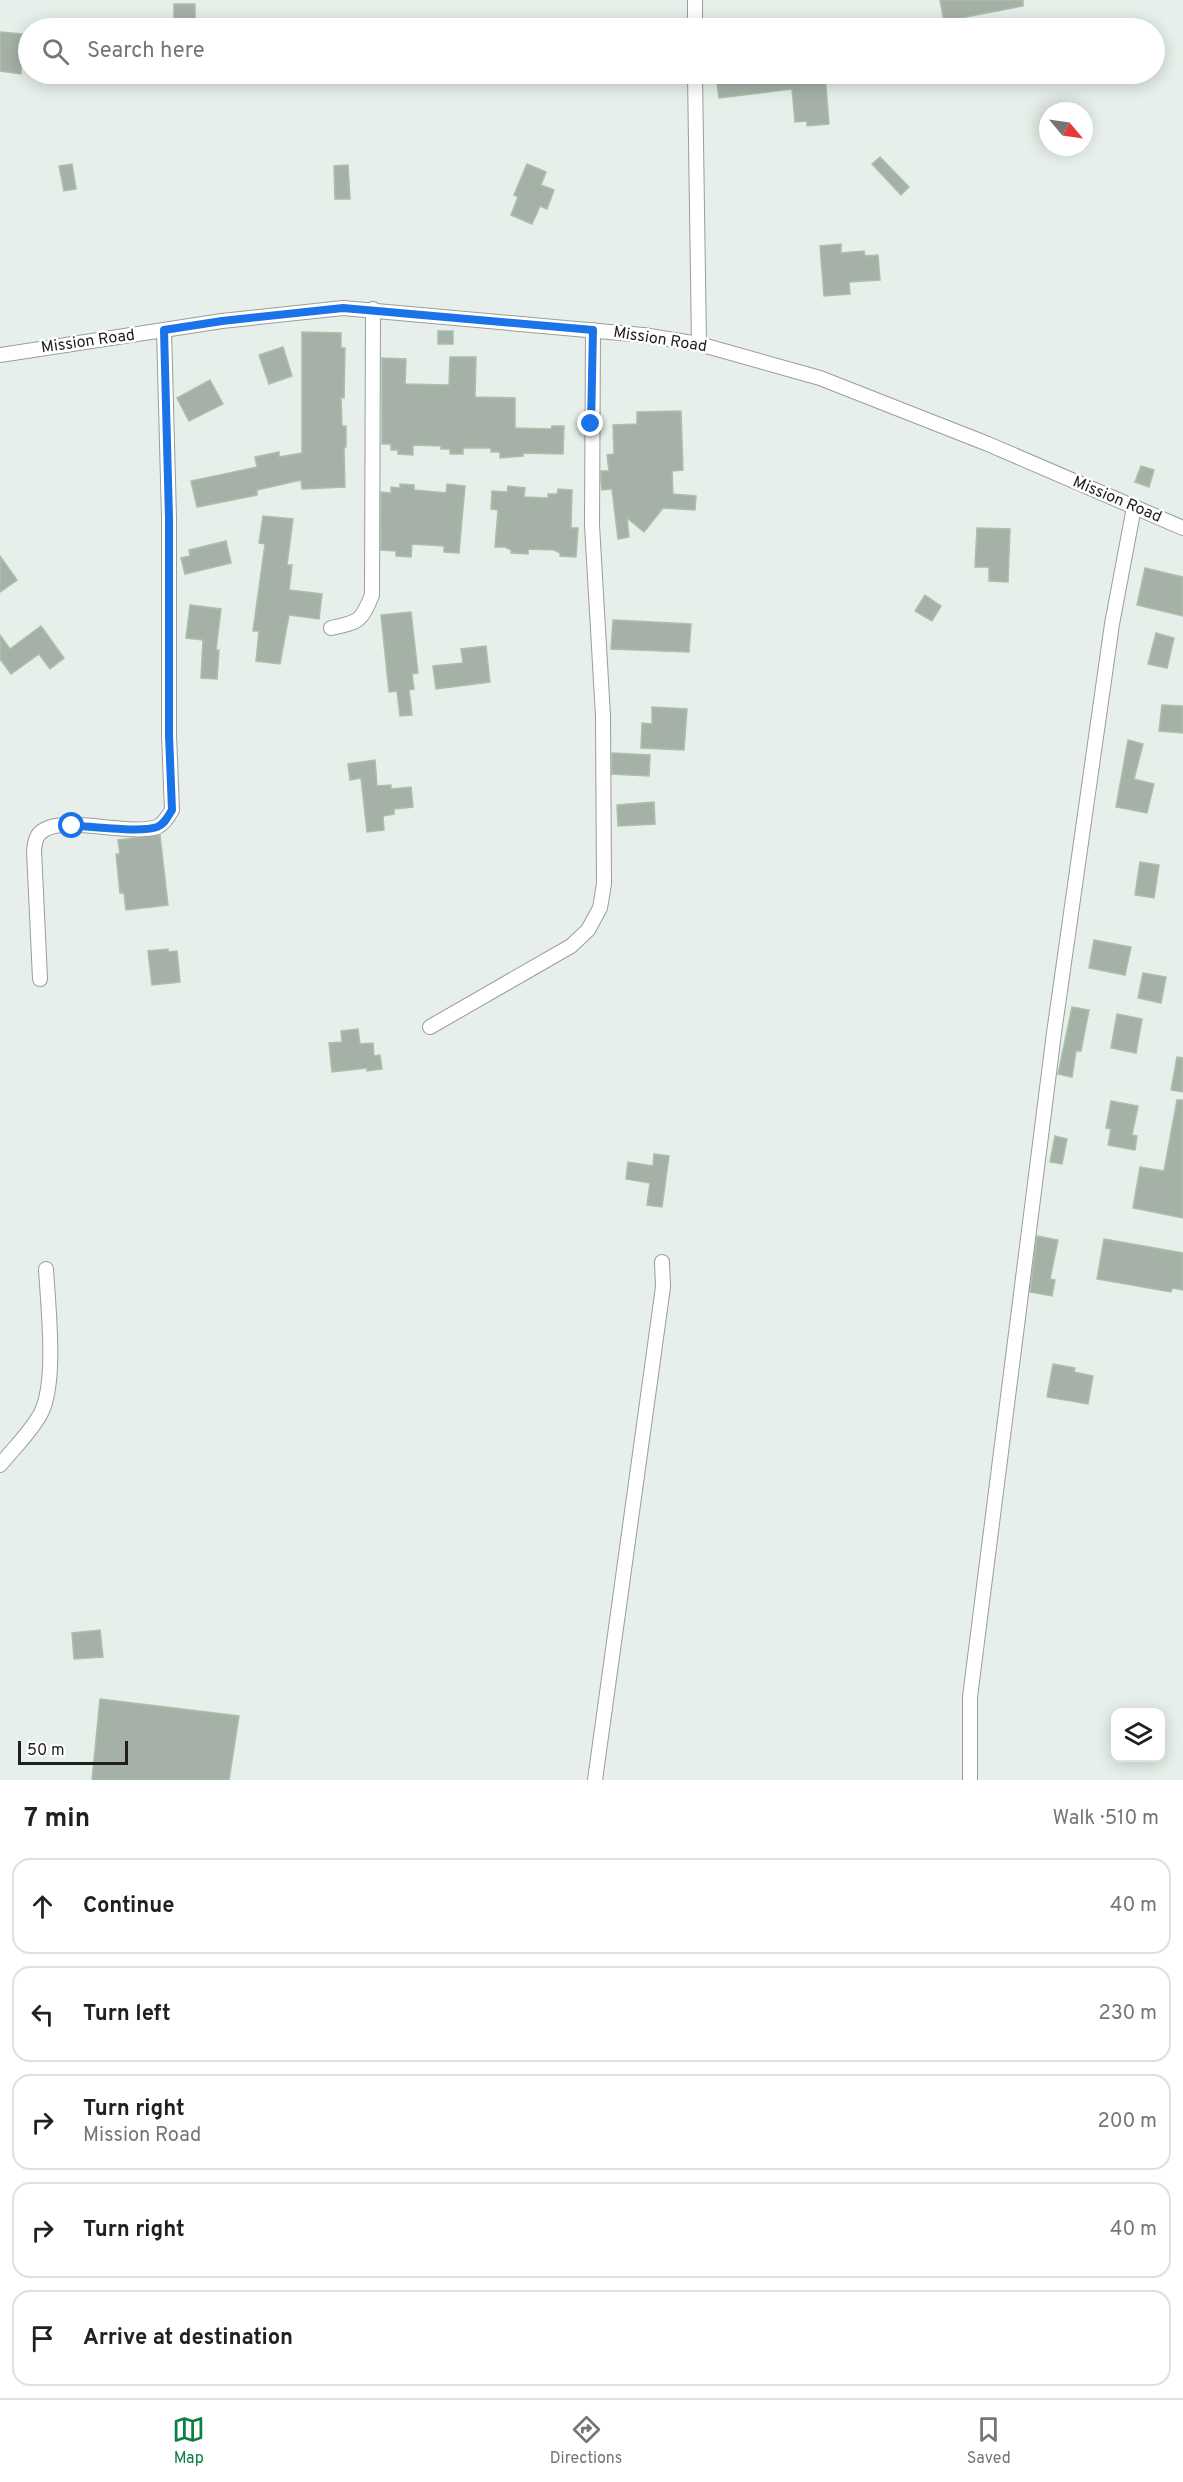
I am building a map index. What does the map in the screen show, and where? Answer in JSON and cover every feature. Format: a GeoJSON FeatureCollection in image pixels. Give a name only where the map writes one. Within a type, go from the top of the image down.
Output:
{"type":"FeatureCollection","features":[{"type":"Feature","properties":{"kind":"street"},"geometry":{"type":"LineString","coordinates":[[695,0],[695,18]]}},
{"type":"Feature","properties":{"kind":"street"},"geometry":{"type":"LineString","coordinates":[[695,84],[699,344]]}},
{"type":"Feature","properties":{"kind":"street"},"geometry":{"type":"LineString","coordinates":[[331,628],[356,622],[366,612],[372,595],[373,309]]}},
{"type":"Feature","properties":{"kind":"street","name":"Mission Road"},"geometry":{"type":"LineString","coordinates":[[0,355],[313,310],[373,309],[593,330],[699,344],[820,378],[988,444],[1183,528]]}},
{"type":"Feature","properties":{"kind":"street"},"geometry":{"type":"LineString","coordinates":[[40,979],[35,839],[42,831],[60,827],[159,827],[172,810],[169,735],[169,508],[164,330]]}},
{"type":"Feature","properties":{"kind":"street"},"geometry":{"type":"LineString","coordinates":[[430,1027],[571,946],[588,930],[600,908],[604,884],[605,817],[603,716],[592,525],[593,330]]}},
{"type":"Feature","properties":{"kind":"street"},"geometry":{"type":"LineString","coordinates":[[970,1780],[970,1697],[1054,1034],[1112,624],[1134,507]]}},
{"type":"Feature","properties":{"kind":"street"},"geometry":{"type":"LineString","coordinates":[[595,1780],[663,1287],[663,1262]]}},
{"type":"Feature","properties":{"kind":"street"},"geometry":{"type":"LineString","coordinates":[[0,1465],[34,1424],[42,1411],[47,1393],[50,1355],[46,1269]]}},
{"type":"Feature","properties":{"kind":"building"},"geometry":{"type":"Polygon","coordinates":[[[940,0],[1023,0],[1023,6],[960,18],[943,18],[940,0]]]}},
{"type":"Feature","properties":{"kind":"building"},"geometry":{"type":"Polygon","coordinates":[[[174,4],[195,4],[195,18],[174,18],[174,4]]]}},
{"type":"Feature","properties":{"kind":"building"},"geometry":{"type":"Polygon","coordinates":[[[0,32],[18,34],[18,74],[0,71],[0,32]]]}},
{"type":"Feature","properties":{"kind":"building"},"geometry":{"type":"Polygon","coordinates":[[[717,84],[826,84],[829,124],[807,126],[807,121],[795,122],[792,89],[719,98],[717,84]]]}},
{"type":"Feature","properties":{"kind":"building"},"geometry":{"type":"Polygon","coordinates":[[[880,157],[909,187],[901,195],[872,164],[880,157]]]}},
{"type":"Feature","properties":{"kind":"building"},"geometry":{"type":"Polygon","coordinates":[[[72,164],[76,189],[64,191],[59,166],[72,164]]]}},
{"type":"Feature","properties":{"kind":"building"},"geometry":{"type":"Polygon","coordinates":[[[527,164],[546,172],[541,185],[554,190],[547,209],[540,206],[532,224],[511,215],[518,197],[514,195],[527,164]]]}},
{"type":"Feature","properties":{"kind":"building"},"geometry":{"type":"Polygon","coordinates":[[[348,165],[350,199],[335,199],[334,166],[348,165]]]}},
{"type":"Feature","properties":{"kind":"building"},"geometry":{"type":"Polygon","coordinates":[[[841,244],[841,253],[864,251],[865,256],[878,255],[880,280],[849,282],[850,294],[824,296],[820,246],[841,244]]]}},
{"type":"Feature","properties":{"kind":"building"},"geometry":{"type":"Polygon","coordinates":[[[438,331],[453,331],[453,344],[438,344],[438,331]]]}},
{"type":"Feature","properties":{"kind":"building"},"geometry":{"type":"Polygon","coordinates":[[[302,332],[341,333],[341,348],[345,348],[344,398],[341,397],[342,426],[346,426],[345,487],[302,489],[301,480],[257,490],[257,495],[197,507],[191,481],[257,467],[255,457],[279,452],[279,457],[302,453],[302,332]]]}},
{"type":"Feature","properties":{"kind":"building"},"geometry":{"type":"Polygon","coordinates":[[[283,347],[292,376],[269,384],[259,355],[283,347]]]}},
{"type":"Feature","properties":{"kind":"building"},"geometry":{"type":"Polygon","coordinates":[[[450,357],[476,357],[475,397],[515,398],[515,428],[551,429],[552,426],[564,426],[563,454],[523,453],[523,456],[500,458],[500,452],[491,452],[491,448],[463,448],[463,454],[450,454],[450,449],[441,449],[441,446],[413,445],[413,455],[398,454],[398,450],[391,450],[391,444],[382,444],[382,358],[406,359],[405,384],[449,385],[450,357]]]}},
{"type":"Feature","properties":{"kind":"building"},"geometry":{"type":"Polygon","coordinates":[[[210,380],[223,404],[189,421],[177,398],[210,380]]]}},
{"type":"Feature","properties":{"kind":"building"},"geometry":{"type":"Polygon","coordinates":[[[681,411],[683,470],[672,471],[673,494],[696,496],[695,510],[663,508],[644,532],[627,518],[629,537],[618,539],[612,489],[602,490],[601,482],[601,471],[609,471],[607,455],[614,454],[613,425],[637,424],[637,412],[681,411]]]}},
{"type":"Feature","properties":{"kind":"building"},"geometry":{"type":"Polygon","coordinates":[[[1141,466],[1154,470],[1149,487],[1135,482],[1141,466]]]}},
{"type":"Feature","properties":{"kind":"building"},"geometry":{"type":"Polygon","coordinates":[[[400,484],[414,485],[414,490],[446,493],[447,484],[465,486],[459,553],[444,552],[444,546],[412,544],[411,557],[396,556],[396,551],[381,550],[381,492],[391,493],[391,487],[400,488],[400,484]]]}},
{"type":"Feature","properties":{"kind":"building"},"geometry":{"type":"Polygon","coordinates":[[[508,486],[525,488],[524,497],[548,498],[548,494],[557,494],[558,489],[572,490],[571,528],[578,528],[576,557],[560,556],[560,553],[554,550],[528,549],[528,554],[511,553],[511,550],[505,547],[495,547],[498,510],[491,509],[492,491],[507,492],[508,486]]]}},
{"type":"Feature","properties":{"kind":"building"},"geometry":{"type":"Polygon","coordinates":[[[263,516],[293,519],[287,565],[292,565],[289,590],[322,594],[319,619],[289,615],[280,664],[256,661],[259,631],[253,631],[265,544],[259,543],[263,516]]]}},
{"type":"Feature","properties":{"kind":"building"},"geometry":{"type":"Polygon","coordinates":[[[977,528],[1010,529],[1008,582],[989,581],[989,567],[975,567],[977,528]]]}},
{"type":"Feature","properties":{"kind":"building"},"geometry":{"type":"Polygon","coordinates":[[[226,541],[231,563],[185,574],[181,558],[190,556],[189,550],[226,541]]]}},
{"type":"Feature","properties":{"kind":"building"},"geometry":{"type":"Polygon","coordinates":[[[0,556],[17,580],[0,592],[0,556]]]}},
{"type":"Feature","properties":{"kind":"building"},"geometry":{"type":"Polygon","coordinates":[[[1145,568],[1183,577],[1183,616],[1137,605],[1145,568]]]}},
{"type":"Feature","properties":{"kind":"building"},"geometry":{"type":"Polygon","coordinates":[[[925,595],[941,606],[932,621],[915,611],[925,595]]]}},
{"type":"Feature","properties":{"kind":"building"},"geometry":{"type":"Polygon","coordinates":[[[190,605],[221,609],[216,650],[219,650],[217,679],[201,678],[203,640],[186,638],[190,605]]]}},
{"type":"Feature","properties":{"kind":"building"},"geometry":{"type":"Polygon","coordinates":[[[411,612],[418,673],[412,674],[414,689],[409,690],[412,715],[400,716],[397,691],[389,692],[381,615],[411,612]]]}},
{"type":"Feature","properties":{"kind":"building"},"geometry":{"type":"Polygon","coordinates":[[[613,620],[691,624],[689,652],[611,649],[613,620]]]}},
{"type":"Feature","properties":{"kind":"building"},"geometry":{"type":"Polygon","coordinates":[[[41,626],[64,658],[50,669],[39,654],[11,674],[0,659],[0,635],[10,649],[41,626]]]}},
{"type":"Feature","properties":{"kind":"building"},"geometry":{"type":"Polygon","coordinates":[[[1156,633],[1174,638],[1167,668],[1148,664],[1156,633]]]}},
{"type":"Feature","properties":{"kind":"building"},"geometry":{"type":"Polygon","coordinates":[[[486,646],[490,682],[436,689],[433,666],[463,663],[461,649],[486,646]]]}},
{"type":"Feature","properties":{"kind":"building"},"geometry":{"type":"Polygon","coordinates":[[[1162,705],[1183,706],[1183,733],[1159,731],[1162,705]]]}},
{"type":"Feature","properties":{"kind":"building"},"geometry":{"type":"Polygon","coordinates":[[[652,707],[687,709],[684,750],[641,748],[642,723],[652,724],[652,707]]]}},
{"type":"Feature","properties":{"kind":"building"},"geometry":{"type":"Polygon","coordinates":[[[1128,740],[1143,744],[1134,779],[1154,784],[1147,813],[1116,807],[1128,740]]]}},
{"type":"Feature","properties":{"kind":"building"},"geometry":{"type":"Polygon","coordinates":[[[612,753],[650,755],[649,776],[612,774],[612,753]]]}},
{"type":"Feature","properties":{"kind":"building"},"geometry":{"type":"Polygon","coordinates":[[[375,760],[377,786],[391,785],[391,789],[411,787],[413,807],[394,809],[394,814],[383,816],[384,830],[367,832],[361,778],[350,780],[348,764],[375,760]]]}},
{"type":"Feature","properties":{"kind":"building"},"geometry":{"type":"Polygon","coordinates":[[[654,802],[655,824],[618,826],[617,805],[654,802]]]}},
{"type":"Feature","properties":{"kind":"building"},"geometry":{"type":"Polygon","coordinates":[[[160,835],[168,905],[126,910],[124,893],[120,893],[116,854],[120,854],[118,840],[160,835]]]}},
{"type":"Feature","properties":{"kind":"building"},"geometry":{"type":"Polygon","coordinates":[[[1140,862],[1159,865],[1154,898],[1135,895],[1140,862]]]}},
{"type":"Feature","properties":{"kind":"building"},"geometry":{"type":"Polygon","coordinates":[[[1094,940],[1131,947],[1125,975],[1089,968],[1094,940]]]}},
{"type":"Feature","properties":{"kind":"building"},"geometry":{"type":"Polygon","coordinates":[[[168,949],[168,952],[177,951],[180,982],[152,985],[148,951],[168,949]]]}},
{"type":"Feature","properties":{"kind":"building"},"geometry":{"type":"Polygon","coordinates":[[[1143,973],[1166,977],[1161,1003],[1138,998],[1143,973]]]}},
{"type":"Feature","properties":{"kind":"building"},"geometry":{"type":"Polygon","coordinates":[[[1072,1007],[1089,1010],[1081,1051],[1076,1051],[1072,1077],[1058,1074],[1072,1007]]]}},
{"type":"Feature","properties":{"kind":"building"},"geometry":{"type":"Polygon","coordinates":[[[1117,1014],[1142,1019],[1136,1053],[1111,1048],[1117,1014]]]}},
{"type":"Feature","properties":{"kind":"building"},"geometry":{"type":"Polygon","coordinates":[[[358,1029],[360,1044],[373,1043],[374,1056],[380,1055],[382,1069],[367,1071],[367,1068],[332,1072],[329,1043],[342,1042],[341,1031],[358,1029]]]}},
{"type":"Feature","properties":{"kind":"building"},"geometry":{"type":"Polygon","coordinates":[[[1177,1057],[1183,1058],[1183,1092],[1171,1090],[1177,1057]]]}},
{"type":"Feature","properties":{"kind":"building"},"geometry":{"type":"Polygon","coordinates":[[[1177,1100],[1183,1100],[1183,1218],[1133,1208],[1140,1167],[1164,1171],[1177,1100]]]}},
{"type":"Feature","properties":{"kind":"building"},"geometry":{"type":"Polygon","coordinates":[[[1111,1101],[1138,1106],[1132,1135],[1137,1136],[1135,1150],[1108,1145],[1111,1129],[1106,1128],[1111,1101]]]}},
{"type":"Feature","properties":{"kind":"building"},"geometry":{"type":"Polygon","coordinates":[[[1055,1136],[1067,1139],[1062,1164],[1050,1162],[1055,1136]]]}},
{"type":"Feature","properties":{"kind":"building"},"geometry":{"type":"Polygon","coordinates":[[[654,1154],[669,1156],[662,1207],[647,1205],[650,1183],[626,1179],[628,1162],[653,1166],[654,1154]]]}},
{"type":"Feature","properties":{"kind":"building"},"geometry":{"type":"Polygon","coordinates":[[[1037,1236],[1058,1240],[1050,1279],[1055,1280],[1052,1296],[1030,1292],[1037,1236]]]}},
{"type":"Feature","properties":{"kind":"building"},"geometry":{"type":"Polygon","coordinates":[[[1104,1239],[1183,1253],[1183,1290],[1172,1288],[1171,1292],[1097,1279],[1104,1239]]]}},
{"type":"Feature","properties":{"kind":"building"},"geometry":{"type":"Polygon","coordinates":[[[1053,1364],[1075,1368],[1074,1372],[1093,1376],[1088,1404],[1047,1397],[1053,1364]]]}},
{"type":"Feature","properties":{"kind":"building"},"geometry":{"type":"Polygon","coordinates":[[[100,1630],[103,1657],[74,1659],[72,1633],[100,1630]]]}},
{"type":"Feature","properties":{"kind":"building"},"geometry":{"type":"Polygon","coordinates":[[[100,1699],[239,1716],[229,1780],[92,1780],[100,1699]]]}},
{"type":"Feature","properties":{"kind":"route"},"geometry":{"type":"LineString","coordinates":[[72,826],[159,827],[172,810],[169,735],[169,518],[164,330],[222,321],[343,308],[593,330],[591,424]]}}]}
